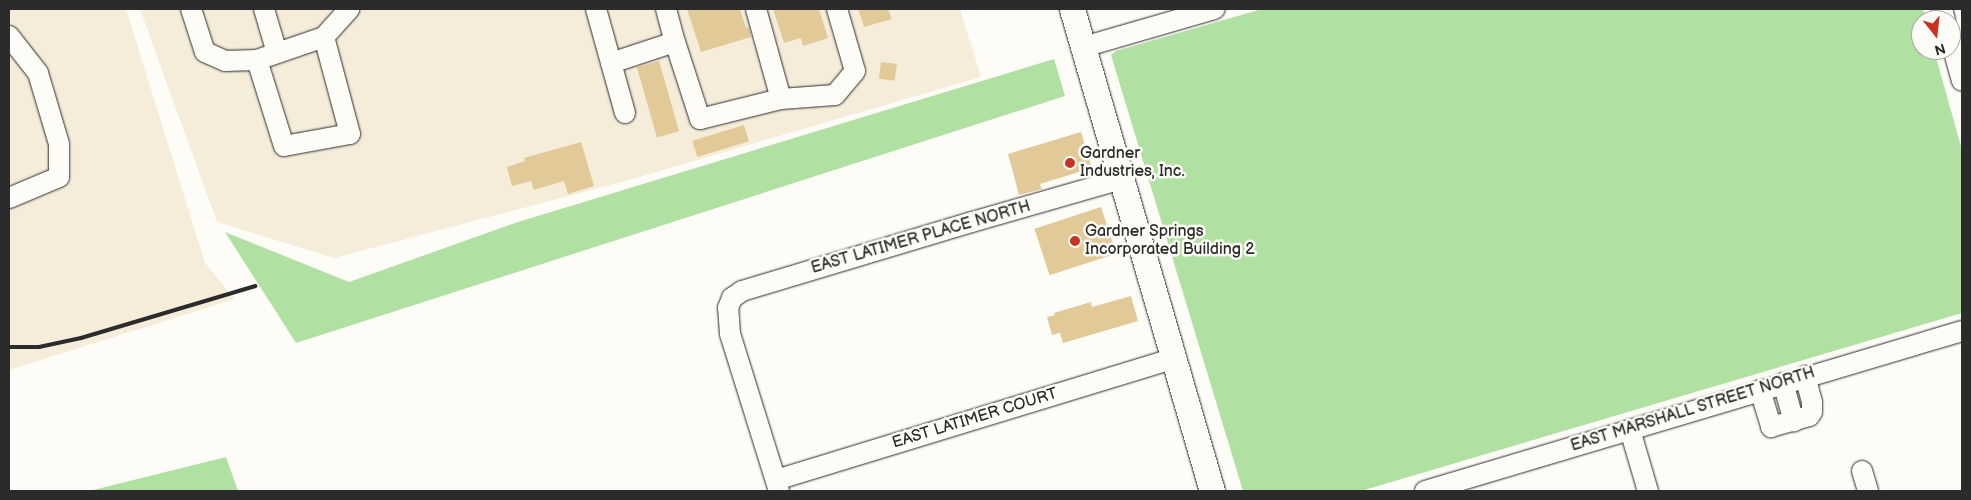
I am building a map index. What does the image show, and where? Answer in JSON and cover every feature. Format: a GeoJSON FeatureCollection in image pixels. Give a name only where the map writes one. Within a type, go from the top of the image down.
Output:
{"type":"FeatureCollection","features":[{"type":"Feature","properties":{"kind":"main road"},"geometry":{"type":"LineString","coordinates":[[1072,9],[1212,491]]}},
{"type":"Feature","properties":{"kind":"street"},"geometry":{"type":"LineString","coordinates":[[191,9],[204,52],[225,61],[257,60],[324,37],[349,9]]}},
{"type":"Feature","properties":{"kind":"street"},"geometry":{"type":"LineString","coordinates":[[264,9],[278,53]]}},
{"type":"Feature","properties":{"kind":"street"},"geometry":{"type":"LineString","coordinates":[[596,9],[625,113]]}},
{"type":"Feature","properties":{"kind":"street"},"geometry":{"type":"LineString","coordinates":[[666,9],[700,119],[781,99],[835,95],[855,71],[837,9]]}},
{"type":"Feature","properties":{"kind":"street"},"geometry":{"type":"LineString","coordinates":[[756,9],[781,99]]}},
{"type":"Feature","properties":{"kind":"street"},"geometry":{"type":"LineString","coordinates":[[1083,48],[1215,9]]}},
{"type":"Feature","properties":{"kind":"street"},"geometry":{"type":"LineString","coordinates":[[9,36],[38,73],[59,144],[59,177],[9,198]]}},
{"type":"Feature","properties":{"kind":"street"},"geometry":{"type":"LineString","coordinates":[[257,60],[284,146],[350,134],[324,37]]}},
{"type":"Feature","properties":{"kind":"street"},"geometry":{"type":"LineString","coordinates":[[611,63],[675,42]]}},
{"type":"Feature","properties":{"kind":"street"},"geometry":{"type":"LineString","coordinates":[[1956,60],[1962,81]]}},
{"type":"Feature","properties":{"kind":"street","name":"EAST LATIMER PLACE NORTH"},"geometry":{"type":"LineString","coordinates":[[778,486],[730,334],[728,308],[732,298],[742,291],[972,222],[1122,180]]}},
{"type":"Feature","properties":{"kind":"street","name":"EAST MARSHALL STREET NORTH"},"geometry":{"type":"LineString","coordinates":[[1425,491],[1962,330]]}},
{"type":"Feature","properties":{"kind":"street","name":"EAST LATIMER COURT"},"geometry":{"type":"LineString","coordinates":[[778,486],[1174,358]]}},
{"type":"Feature","properties":{"kind":"street"},"geometry":{"type":"LineString","coordinates":[[1760,390],[1771,427],[1794,421],[1809,416],[1812,412],[1805,376]]}},
{"type":"Feature","properties":{"kind":"street"},"geometry":{"type":"LineString","coordinates":[[1783,383],[1794,421]]}},
{"type":"Feature","properties":{"kind":"street"},"geometry":{"type":"LineString","coordinates":[[1630,430],[1648,491]]}},
{"type":"Feature","properties":{"kind":"street"},"geometry":{"type":"LineString","coordinates":[[1862,470],[1868,491]]}},
{"type":"Feature","properties":{"kind":"shaded area"},"geometry":{"type":"Polygon","coordinates":[[[9,9],[126,9],[205,263],[235,299],[9,370],[9,9]]]}},
{"type":"Feature","properties":{"kind":"shaded area"},"geometry":{"type":"Polygon","coordinates":[[[140,9],[960,9],[981,77],[629,180],[334,258],[217,222],[140,9]]]}},
{"type":"Feature","properties":{"kind":"green space"},"geometry":{"type":"Polygon","coordinates":[[[1262,9],[1923,9],[1911,10],[1911,60],[1937,60],[1962,150],[1962,313],[1361,491],[1243,491],[1111,55],[1116,51],[1262,9]]]}},
{"type":"Feature","properties":{"kind":"green space"},"geometry":{"type":"Polygon","coordinates":[[[1054,59],[1065,96],[296,343],[225,232],[349,282],[518,222],[1054,59]]]}},
{"type":"Feature","properties":{"kind":"green space"},"geometry":{"type":"Polygon","coordinates":[[[226,457],[238,491],[89,491],[226,457]]]}},
{"type":"Feature","properties":{"kind":"building"},"geometry":{"type":"Polygon","coordinates":[[[687,9],[740,9],[746,28],[749,27],[751,37],[701,52],[687,9]]]}},
{"type":"Feature","properties":{"kind":"building"},"geometry":{"type":"Polygon","coordinates":[[[773,9],[819,9],[828,38],[803,46],[801,38],[784,43],[773,9]]]}},
{"type":"Feature","properties":{"kind":"building"},"geometry":{"type":"Polygon","coordinates":[[[858,9],[888,9],[892,19],[864,27],[858,9]]]}},
{"type":"Feature","properties":{"kind":"building"},"geometry":{"type":"Polygon","coordinates":[[[659,61],[679,131],[657,138],[637,67],[659,61]]]}},
{"type":"Feature","properties":{"kind":"building"},"geometry":{"type":"Polygon","coordinates":[[[881,62],[897,64],[895,81],[879,79],[881,62]]]}},
{"type":"Feature","properties":{"kind":"building"},"geometry":{"type":"Polygon","coordinates":[[[744,125],[749,141],[697,157],[692,141],[744,125]]]}},
{"type":"Feature","properties":{"kind":"building","name":"Gardner Industries, Inc."},"geometry":{"type":"Polygon","coordinates":[[[1081,132],[1092,168],[1040,184],[1042,189],[1019,195],[1008,154],[1081,132]]]}},
{"type":"Feature","properties":{"kind":"building"},"geometry":{"type":"Polygon","coordinates":[[[581,142],[594,186],[568,194],[564,181],[534,190],[531,181],[512,186],[507,167],[525,161],[524,158],[581,142]]]}},
{"type":"Feature","properties":{"kind":"building","name":"Gardner Springs Incorporated Building 2"},"geometry":{"type":"Polygon","coordinates":[[[1101,207],[1116,254],[1050,275],[1034,229],[1101,207]]]}},
{"type":"Feature","properties":{"kind":"building"},"geometry":{"type":"Polygon","coordinates":[[[1131,296],[1138,321],[1063,343],[1060,333],[1052,335],[1047,317],[1055,315],[1054,313],[1091,302],[1092,307],[1131,296]]]}},
{"type":"Feature","properties":{"kind":"railway"},"geometry":{"type":"LineString","coordinates":[[9,347],[39,347],[81,338],[255,286]]}},
{"type":"Feature","properties":{"kind":"place","name":"Gardner Industries, Inc."},"geometry":{"type":"Point","coordinates":[1070,163]}},
{"type":"Feature","properties":{"kind":"place","name":"Gardner Springs Incorporated Building 2"},"geometry":{"type":"Point","coordinates":[1075,241]}}]}
